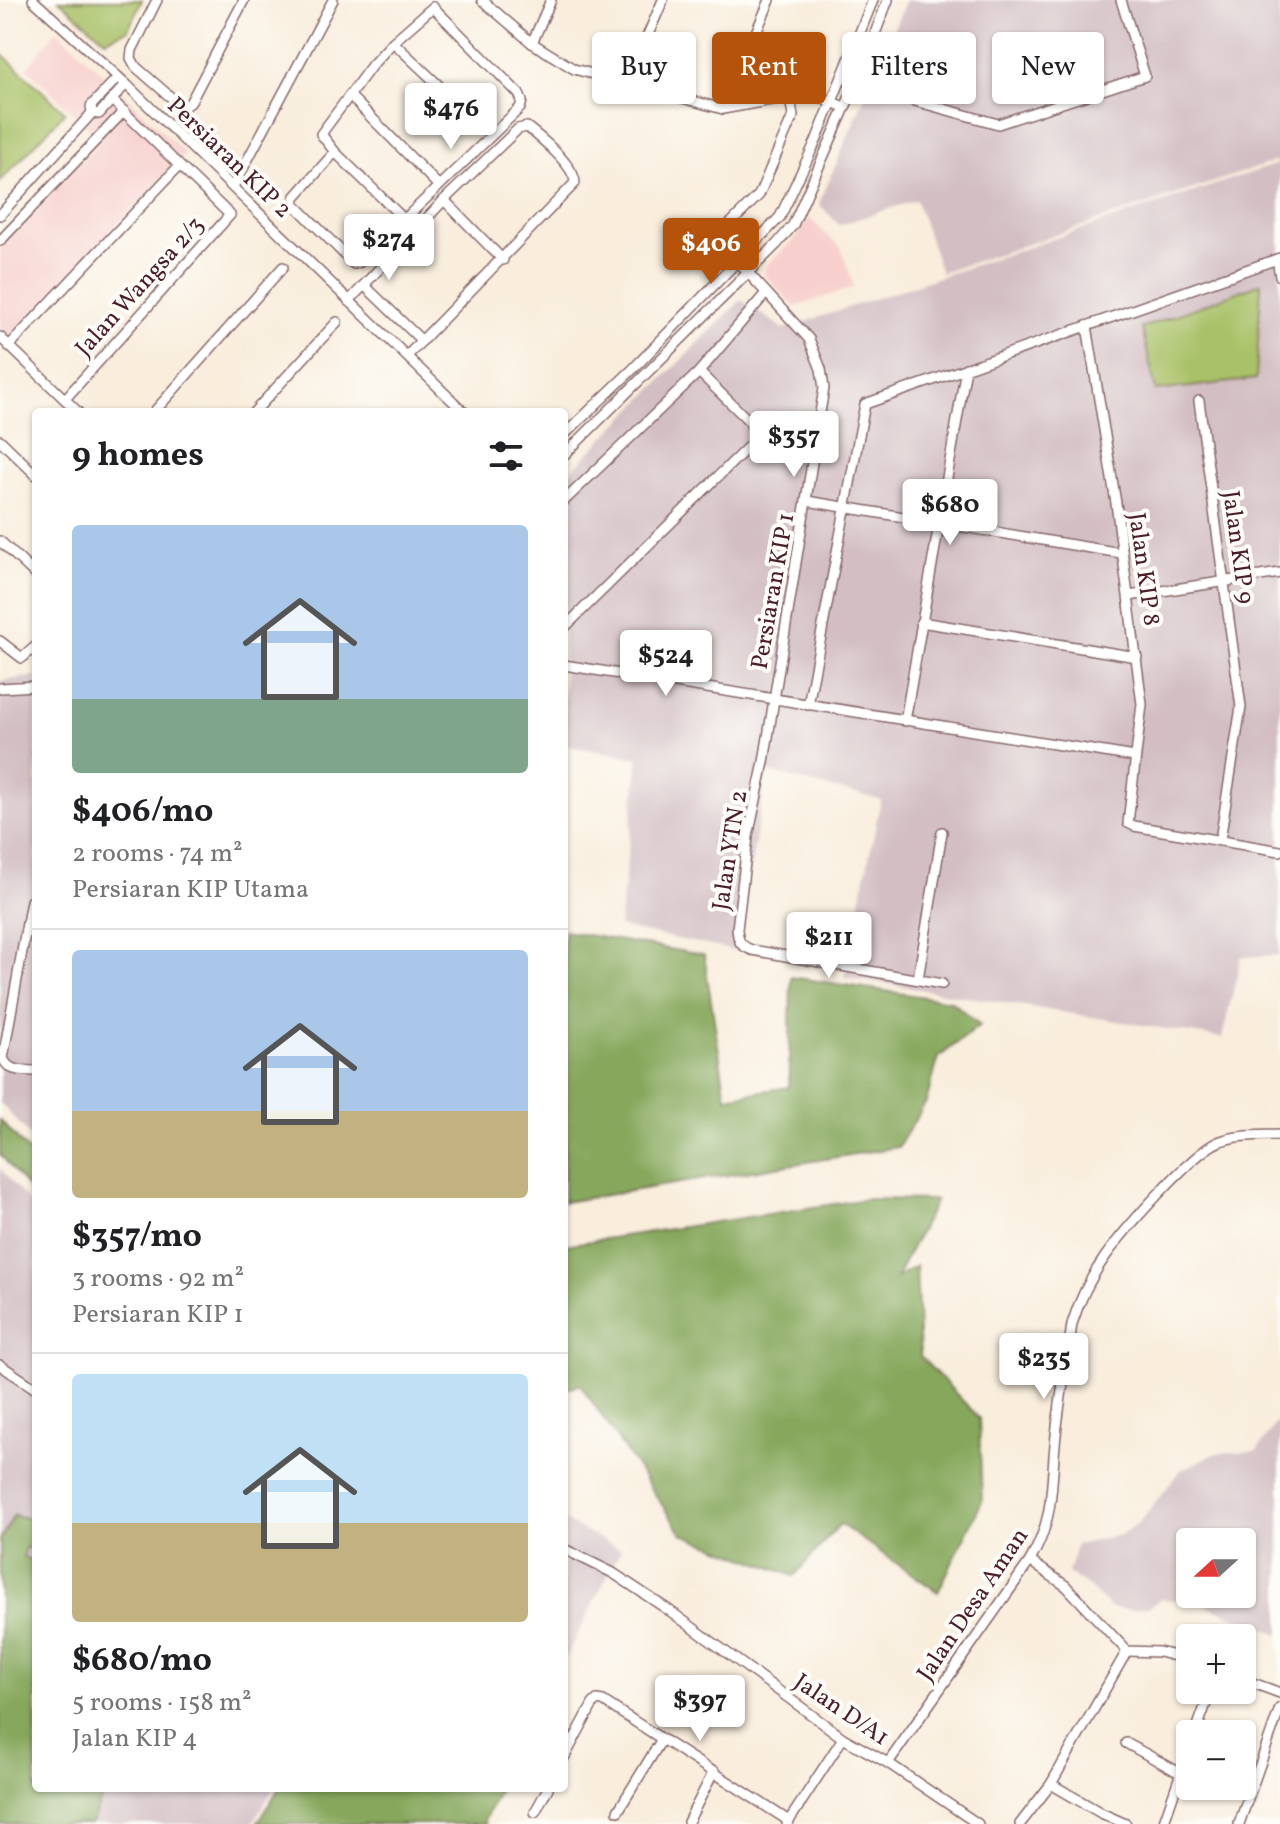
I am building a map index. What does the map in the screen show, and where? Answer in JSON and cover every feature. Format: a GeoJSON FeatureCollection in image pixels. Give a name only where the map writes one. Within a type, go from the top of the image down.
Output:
{"type":"FeatureCollection","features":[{"type":"Feature","properties":{"kind":"street","name":"Persiaran KIP 2"},"geometry":{"type":"LineString","coordinates":[[33,0],[122,80],[460,408]]}},
{"type":"Feature","properties":{"kind":"street"},"geometry":{"type":"LineString","coordinates":[[157,0],[131,58],[136,67],[179,106],[185,107],[190,103],[244,0]]}},
{"type":"Feature","properties":{"kind":"street"},"geometry":{"type":"LineString","coordinates":[[233,187],[333,0]]}},
{"type":"Feature","properties":{"kind":"street"},"geometry":{"type":"LineString","coordinates":[[482,0],[532,43],[574,69],[592,74]]}},
{"type":"Feature","properties":{"kind":"street"},"geometry":{"type":"LineString","coordinates":[[532,43],[551,0]]}},
{"type":"Feature","properties":{"kind":"street"},"geometry":{"type":"LineString","coordinates":[[649,32],[663,0]]}},
{"type":"Feature","properties":{"kind":"street"},"geometry":{"type":"LineString","coordinates":[[723,109],[770,0]]}},
{"type":"Feature","properties":{"kind":"street"},"geometry":{"type":"LineString","coordinates":[[861,32],[873,0]]}},
{"type":"Feature","properties":{"kind":"street"},"geometry":{"type":"LineString","coordinates":[[876,32],[888,0]]}},
{"type":"Feature","properties":{"kind":"street"},"geometry":{"type":"LineString","coordinates":[[925,104],[998,124],[1145,76],[1121,0]]}},
{"type":"Feature","properties":{"kind":"street"},"geometry":{"type":"LineString","coordinates":[[335,152],[296,196],[294,206],[351,263],[360,262],[403,218],[520,108],[522,101],[519,94],[433,7],[372,65],[321,134],[325,143],[335,152],[403,218],[415,230]]}},
{"type":"Feature","properties":{"kind":"street"},"geometry":{"type":"LineString","coordinates":[[393,42],[491,135]]}},
{"type":"Feature","properties":{"kind":"street"},"geometry":{"type":"LineString","coordinates":[[92,113],[99,114],[112,100],[122,80]]}},
{"type":"Feature","properties":{"kind":"street"},"geometry":{"type":"LineString","coordinates":[[92,113],[91,106],[122,80]]}},
{"type":"Feature","properties":{"kind":"street"},"geometry":{"type":"LineString","coordinates":[[568,431],[634,368],[780,217],[842,80]]}},
{"type":"Feature","properties":{"kind":"street"},"geometry":{"type":"LineString","coordinates":[[351,97],[439,186]]}},
{"type":"Feature","properties":{"kind":"street"},"geometry":{"type":"LineString","coordinates":[[826,99],[844,107]]}},
{"type":"Feature","properties":{"kind":"street","name":"Jalan Wangsa 2/3"},"geometry":{"type":"LineString","coordinates":[[65,399],[230,215],[112,100]]}},
{"type":"Feature","properties":{"kind":"street"},"geometry":{"type":"LineString","coordinates":[[696,102],[723,109],[751,104]]}},
{"type":"Feature","properties":{"kind":"street","name":"Persiaran KIP 1"},"geometry":{"type":"LineString","coordinates":[[568,666],[774,699],[824,402],[821,369],[809,339],[716,238],[759,195],[793,116],[791,104]]}},
{"type":"Feature","properties":{"kind":"street"},"geometry":{"type":"LineString","coordinates":[[568,451],[793,225],[846,104]]}},
{"type":"Feature","properties":{"kind":"street"},"geometry":{"type":"LineString","coordinates":[[0,241],[124,111]]}},
{"type":"Feature","properties":{"kind":"street"},"geometry":{"type":"LineString","coordinates":[[0,215],[92,113]]}},
{"type":"Feature","properties":{"kind":"street"},"geometry":{"type":"LineString","coordinates":[[349,301],[444,200],[518,129],[527,127],[537,135],[573,171],[575,183],[407,356]]}},
{"type":"Feature","properties":{"kind":"street"},"geometry":{"type":"LineString","coordinates":[[9,346],[178,167]]}},
{"type":"Feature","properties":{"kind":"street"},"geometry":{"type":"LineString","coordinates":[[444,200],[503,260]]}},
{"type":"Feature","properties":{"kind":"street"},"geometry":{"type":"LineString","coordinates":[[392,229],[405,241]]}},
{"type":"Feature","properties":{"kind":"street"},"geometry":{"type":"LineString","coordinates":[[808,705],[861,412],[865,404],[1279,258],[1280,276]]}},
{"type":"Feature","properties":{"kind":"street"},"geometry":{"type":"LineString","coordinates":[[158,408],[283,267]]}},
{"type":"Feature","properties":{"kind":"street"},"geometry":{"type":"LineString","coordinates":[[364,285],[422,341]]}},
{"type":"Feature","properties":{"kind":"street"},"geometry":{"type":"LineString","coordinates":[[568,497],[699,372],[766,293]]}},
{"type":"Feature","properties":{"kind":"street"},"geometry":{"type":"LineString","coordinates":[[258,408],[337,322]]}},
{"type":"Feature","properties":{"kind":"street","name":"Jalan KIP 8"},"geometry":{"type":"LineString","coordinates":[[1087,326],[1129,596],[1142,704],[1128,818],[1130,826],[1220,840]]}},
{"type":"Feature","properties":{"kind":"street"},"geometry":{"type":"LineString","coordinates":[[0,337],[74,408]]}},
{"type":"Feature","properties":{"kind":"street"},"geometry":{"type":"LineString","coordinates":[[905,721],[966,368]]}},
{"type":"Feature","properties":{"kind":"street"},"geometry":{"type":"LineString","coordinates":[[568,624],[753,442],[750,422],[699,372]]}},
{"type":"Feature","properties":{"kind":"street","name":"Jalan KIP 9"},"geometry":{"type":"LineString","coordinates":[[1199,401],[1241,707],[1220,840]]}},
{"type":"Feature","properties":{"kind":"street"},"geometry":{"type":"LineString","coordinates":[[0,440],[32,471]]}},
{"type":"Feature","properties":{"kind":"street"},"geometry":{"type":"LineString","coordinates":[[807,501],[1121,553]]}},
{"type":"Feature","properties":{"kind":"street"},"geometry":{"type":"LineString","coordinates":[[0,541],[32,571]]}},
{"type":"Feature","properties":{"kind":"street"},"geometry":{"type":"LineString","coordinates":[[1129,596],[1280,573]]}},
{"type":"Feature","properties":{"kind":"street"},"geometry":{"type":"LineString","coordinates":[[921,622],[1137,657]]}},
{"type":"Feature","properties":{"kind":"street"},"geometry":{"type":"LineString","coordinates":[[0,641],[19,657],[26,657],[32,650]]}},
{"type":"Feature","properties":{"kind":"street"},"geometry":{"type":"LineString","coordinates":[[0,688],[32,686]]}},
{"type":"Feature","properties":{"kind":"street"},"geometry":{"type":"LineString","coordinates":[[774,699],[1135,757]]}},
{"type":"Feature","properties":{"kind":"street","name":"Jalan YTN 2"},"geometry":{"type":"LineString","coordinates":[[774,699],[748,837],[738,939],[743,947],[752,950],[942,984]]}},
{"type":"Feature","properties":{"kind":"street"},"geometry":{"type":"LineString","coordinates":[[918,979],[942,832]]}},
{"type":"Feature","properties":{"kind":"street"},"geometry":{"type":"LineString","coordinates":[[1220,840],[1280,851]]}},
{"type":"Feature","properties":{"kind":"street"},"geometry":{"type":"LineString","coordinates":[[31,901],[3,1058],[12,1070],[32,1071]]}},
{"type":"Feature","properties":{"kind":"street","name":"Jalan Desa Aman"},"geometry":{"type":"LineString","coordinates":[[888,1763],[1030,1561],[1050,1516],[1056,1436],[1072,1324],[1105,1257],[1155,1199],[1213,1144],[1236,1137],[1280,1135]]}},
{"type":"Feature","properties":{"kind":"street"},"geometry":{"type":"LineString","coordinates":[[0,1365],[32,1386]]}},
{"type":"Feature","properties":{"kind":"street","name":"Jalan D/A1"},"geometry":{"type":"LineString","coordinates":[[568,1551],[613,1573],[843,1738],[888,1763],[978,1824]]}},
{"type":"Feature","properties":{"kind":"street"},"geometry":{"type":"LineString","coordinates":[[1030,1561],[1066,1586],[1127,1651],[1159,1652],[1176,1656]]}},
{"type":"Feature","properties":{"kind":"street"},"geometry":{"type":"LineString","coordinates":[[1020,1824],[1051,1784],[1127,1651]]}},
{"type":"Feature","properties":{"kind":"street"},"geometry":{"type":"LineString","coordinates":[[1256,1684],[1280,1693]]}},
{"type":"Feature","properties":{"kind":"street"},"geometry":{"type":"LineString","coordinates":[[568,1751],[597,1700],[603,1701],[788,1822],[843,1738]]}},
{"type":"Feature","properties":{"kind":"street"},"geometry":{"type":"LineString","coordinates":[[1239,1824],[1280,1708]]}},
{"type":"Feature","properties":{"kind":"street"},"geometry":{"type":"LineString","coordinates":[[618,1811],[662,1739]]}},
{"type":"Feature","properties":{"kind":"street"},"geometry":{"type":"LineString","coordinates":[[1126,1743],[1176,1771]]}},
{"type":"Feature","properties":{"kind":"street"},"geometry":{"type":"LineString","coordinates":[[688,1822],[714,1771]]}},
{"type":"Feature","properties":{"kind":"street"},"geometry":{"type":"LineString","coordinates":[[1051,1784],[1126,1824]]}},
{"type":"Feature","properties":{"kind":"street"},"geometry":{"type":"LineString","coordinates":[[1163,1824],[1176,1785]]}},
{"type":"Feature","properties":{"kind":"street"},"geometry":{"type":"LineString","coordinates":[[535,1812],[546,1792]]}},
{"type":"Feature","properties":{"kind":"shaded area"},"geometry":{"type":"Polygon","coordinates":[[[906,0],[1276,0],[1280,6],[1280,160],[941,273],[916,200],[839,225],[819,204],[862,104],[976,104],[976,32],[892,32],[906,0]]]}},
{"type":"Feature","properties":{"kind":"shaded area"},"geometry":{"type":"Polygon","coordinates":[[[57,30],[186,154],[9,338],[0,330],[0,246],[101,140],[27,68],[57,30]]]}},
{"type":"Feature","properties":{"kind":"shaded area"},"geometry":{"type":"Polygon","coordinates":[[[1280,163],[1280,955],[1241,957],[1222,1038],[844,977],[881,800],[767,772],[736,951],[619,927],[639,758],[568,746],[568,474],[741,300],[784,329],[1280,163]]]}},
{"type":"Feature","properties":{"kind":"shaded area"},"geometry":{"type":"Polygon","coordinates":[[[809,218],[841,248],[854,287],[795,307],[764,275],[765,267],[794,240],[809,218]]]}},
{"type":"Feature","properties":{"kind":"shaded area"},"geometry":{"type":"Polygon","coordinates":[[[32,677],[32,1138],[0,1103],[0,681],[32,677]]]}},
{"type":"Feature","properties":{"kind":"shaded area"},"geometry":{"type":"Polygon","coordinates":[[[0,1168],[32,1206],[32,1792],[272,1792],[252,1824],[0,1824],[0,1168]]]}},
{"type":"Feature","properties":{"kind":"shaded area"},"geometry":{"type":"Polygon","coordinates":[[[1280,1417],[1280,1635],[1213,1608],[1256,1608],[1256,1528],[1176,1528],[1176,1600],[1162,1599],[1132,1610],[1111,1608],[1068,1573],[1076,1545],[1120,1535],[1137,1525],[1181,1470],[1216,1453],[1257,1451],[1280,1417]]]}},
{"type":"Feature","properties":{"kind":"shaded area"},"geometry":{"type":"Polygon","coordinates":[[[568,1523],[621,1549],[568,1653],[568,1523]]]}},
{"type":"Feature","properties":{"kind":"green space"},"geometry":{"type":"Polygon","coordinates":[[[59,0],[142,0],[128,30],[105,40],[59,0]]]}},
{"type":"Feature","properties":{"kind":"green space"},"geometry":{"type":"Polygon","coordinates":[[[0,52],[65,112],[0,182],[0,52]]]}},
{"type":"Feature","properties":{"kind":"green space"},"geometry":{"type":"Polygon","coordinates":[[[1261,283],[1256,379],[1156,391],[1142,328],[1261,283]]]}},
{"type":"Feature","properties":{"kind":"green space"},"geometry":{"type":"Polygon","coordinates":[[[568,932],[704,955],[726,1097],[789,1087],[791,977],[951,1001],[980,1025],[939,1057],[926,1102],[898,1147],[568,1201],[568,932]]]}},
{"type":"Feature","properties":{"kind":"green space"},"geometry":{"type":"Polygon","coordinates":[[[0,1120],[32,1156],[32,1194],[0,1154],[0,1120]]]}},
{"type":"Feature","properties":{"kind":"green space"},"geometry":{"type":"Polygon","coordinates":[[[867,1199],[936,1200],[896,1278],[916,1266],[920,1356],[979,1418],[982,1501],[938,1592],[840,1524],[794,1576],[682,1534],[580,1384],[568,1388],[568,1244],[867,1199]]]}},
{"type":"Feature","properties":{"kind":"green space"},"geometry":{"type":"Polygon","coordinates":[[[14,1515],[32,1519],[32,1548],[26,1547],[23,1557],[32,1560],[32,1792],[104,1792],[91,1824],[0,1824],[0,1540],[14,1515]]]}},
{"type":"Feature","properties":{"kind":"green space"},"geometry":{"type":"Polygon","coordinates":[[[277,1792],[498,1792],[484,1821],[486,1824],[257,1824],[277,1792]]]}}]}
